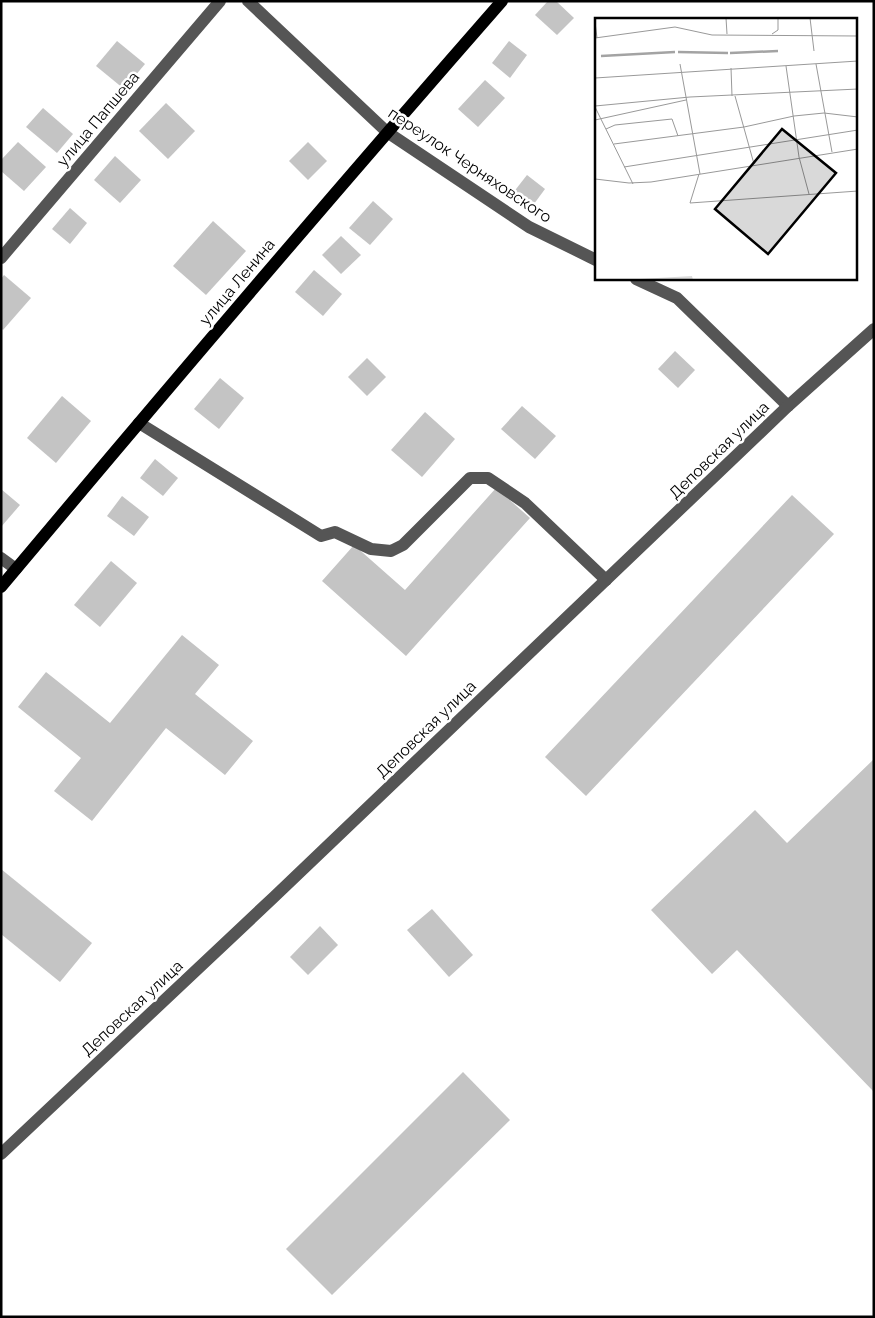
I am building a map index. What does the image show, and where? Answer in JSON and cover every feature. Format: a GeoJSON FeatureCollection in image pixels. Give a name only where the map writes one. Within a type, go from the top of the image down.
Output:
{"type":"FeatureCollection","features":[{"type":"Feature","properties":{"kind":"main road","name":"улица Ленина"},"geometry":{"type":"LineString","coordinates":[[1,586],[387,132],[502,1]]}},
{"type":"Feature","properties":{"kind":"street","name":"улица Папшева"},"geometry":{"type":"LineString","coordinates":[[1,258],[220,1]]}},
{"type":"Feature","properties":{"kind":"street","name":"переулок Черняховского"},"geometry":{"type":"LineString","coordinates":[[248,1],[387,132],[529,227],[595,260]]}},
{"type":"Feature","properties":{"kind":"street"},"geometry":{"type":"LineString","coordinates":[[638,280],[677,298],[788,406]]}},
{"type":"Feature","properties":{"kind":"street","name":"Деповская улица"},"geometry":{"type":"LineString","coordinates":[[1,1154],[274,897],[788,406],[874,329]]}},
{"type":"Feature","properties":{"kind":"street"},"geometry":{"type":"LineString","coordinates":[[139,423],[322,536],[335,532],[371,548],[390,551],[403,545],[470,478],[488,478],[525,503],[606,580]]}},
{"type":"Feature","properties":{"kind":"street"},"geometry":{"type":"LineString","coordinates":[[1,558],[16,569]]}},
{"type":"Feature","properties":{"kind":"building"},"geometry":{"type":"Polygon","coordinates":[[[548,1],[556,1],[574,18],[557,35],[535,15],[548,1]]]}},
{"type":"Feature","properties":{"kind":"building"},"geometry":{"type":"Polygon","coordinates":[[[117,41],[145,64],[124,89],[96,66],[117,41]]]}},
{"type":"Feature","properties":{"kind":"building"},"geometry":{"type":"Polygon","coordinates":[[[509,41],[527,55],[510,78],[492,63],[509,41]]]}},
{"type":"Feature","properties":{"kind":"building"},"geometry":{"type":"Polygon","coordinates":[[[485,80],[505,98],[478,127],[458,109],[485,80]]]}},
{"type":"Feature","properties":{"kind":"building"},"geometry":{"type":"Polygon","coordinates":[[[166,103],[195,131],[168,159],[139,131],[166,103]]]}},
{"type":"Feature","properties":{"kind":"building"},"geometry":{"type":"Polygon","coordinates":[[[43,108],[73,134],[57,153],[26,127],[43,108]]]}},
{"type":"Feature","properties":{"kind":"building"},"geometry":{"type":"Polygon","coordinates":[[[18,142],[46,167],[24,191],[1,171],[1,160],[18,142]]]}},
{"type":"Feature","properties":{"kind":"building"},"geometry":{"type":"Polygon","coordinates":[[[308,142],[327,161],[308,180],[289,161],[308,142]]]}},
{"type":"Feature","properties":{"kind":"building"},"geometry":{"type":"Polygon","coordinates":[[[115,156],[141,180],[120,203],[94,180],[115,156]]]}},
{"type":"Feature","properties":{"kind":"building"},"geometry":{"type":"Polygon","coordinates":[[[527,175],[545,189],[528,212],[509,198],[527,175]]]}},
{"type":"Feature","properties":{"kind":"building"},"geometry":{"type":"Polygon","coordinates":[[[373,201],[393,219],[370,245],[349,228],[373,201]]]}},
{"type":"Feature","properties":{"kind":"building"},"geometry":{"type":"Polygon","coordinates":[[[70,208],[87,223],[70,244],[52,229],[70,208]]]}},
{"type":"Feature","properties":{"kind":"building"},"geometry":{"type":"Polygon","coordinates":[[[213,221],[246,251],[206,295],[173,266],[213,221]]]}},
{"type":"Feature","properties":{"kind":"building"},"geometry":{"type":"Polygon","coordinates":[[[341,236],[361,255],[341,274],[322,255],[341,236]]]}},
{"type":"Feature","properties":{"kind":"building"},"geometry":{"type":"Polygon","coordinates":[[[314,270],[342,294],[323,316],[295,292],[314,270]]]}},
{"type":"Feature","properties":{"kind":"building"},"geometry":{"type":"Polygon","coordinates":[[[4,275],[31,298],[3,330],[1,328],[1,279],[4,275]]]}},
{"type":"Feature","properties":{"kind":"building"},"geometry":{"type":"Polygon","coordinates":[[[675,351],[695,370],[678,388],[658,369],[675,351]]]}},
{"type":"Feature","properties":{"kind":"building"},"geometry":{"type":"Polygon","coordinates":[[[367,358],[386,377],[367,396],[348,377],[367,358]]]}},
{"type":"Feature","properties":{"kind":"building"},"geometry":{"type":"Polygon","coordinates":[[[220,378],[244,398],[219,429],[194,409],[220,378]]]}},
{"type":"Feature","properties":{"kind":"building"},"geometry":{"type":"Polygon","coordinates":[[[62,396],[91,421],[56,463],[27,438],[62,396]]]}},
{"type":"Feature","properties":{"kind":"building"},"geometry":{"type":"Polygon","coordinates":[[[522,406],[556,436],[535,459],[501,429],[522,406]]]}},
{"type":"Feature","properties":{"kind":"building"},"geometry":{"type":"Polygon","coordinates":[[[425,412],[455,439],[422,477],[391,450],[425,412]]]}},
{"type":"Feature","properties":{"kind":"building"},"geometry":{"type":"Polygon","coordinates":[[[155,459],[178,478],[163,496],[140,478],[155,459]]]}},
{"type":"Feature","properties":{"kind":"building"},"geometry":{"type":"Polygon","coordinates":[[[496,488],[530,518],[406,656],[322,581],[354,545],[405,590],[496,488]]]}},
{"type":"Feature","properties":{"kind":"building"},"geometry":{"type":"Polygon","coordinates":[[[1,489],[20,505],[1,527],[1,489]]]}},
{"type":"Feature","properties":{"kind":"building"},"geometry":{"type":"Polygon","coordinates":[[[792,495],[834,534],[586,796],[545,757],[792,495]]]}},
{"type":"Feature","properties":{"kind":"building"},"geometry":{"type":"Polygon","coordinates":[[[122,496],[149,517],[134,536],[107,516],[122,496]]]}},
{"type":"Feature","properties":{"kind":"building"},"geometry":{"type":"Polygon","coordinates":[[[111,561],[137,583],[100,627],[74,605],[111,561]]]}},
{"type":"Feature","properties":{"kind":"building"},"geometry":{"type":"Polygon","coordinates":[[[182,635],[219,665],[195,694],[253,741],[225,775],[166,728],[92,821],[54,791],[81,758],[18,707],[46,672],[110,723],[182,635]]]}},
{"type":"Feature","properties":{"kind":"building"},"geometry":{"type":"Polygon","coordinates":[[[874,759],[874,1092],[737,950],[712,974],[651,910],[755,810],[787,843],[874,759]]]}},
{"type":"Feature","properties":{"kind":"building"},"geometry":{"type":"Polygon","coordinates":[[[1,869],[92,943],[60,982],[1,934],[1,869]]]}},
{"type":"Feature","properties":{"kind":"building"},"geometry":{"type":"Polygon","coordinates":[[[432,909],[473,955],[449,977],[407,930],[432,909]]]}},
{"type":"Feature","properties":{"kind":"building"},"geometry":{"type":"Polygon","coordinates":[[[320,926],[338,945],[308,975],[290,957],[320,926]]]}},
{"type":"Feature","properties":{"kind":"building"},"geometry":{"type":"Polygon","coordinates":[[[463,1072],[510,1120],[332,1295],[286,1249],[463,1072]]]}}]}
